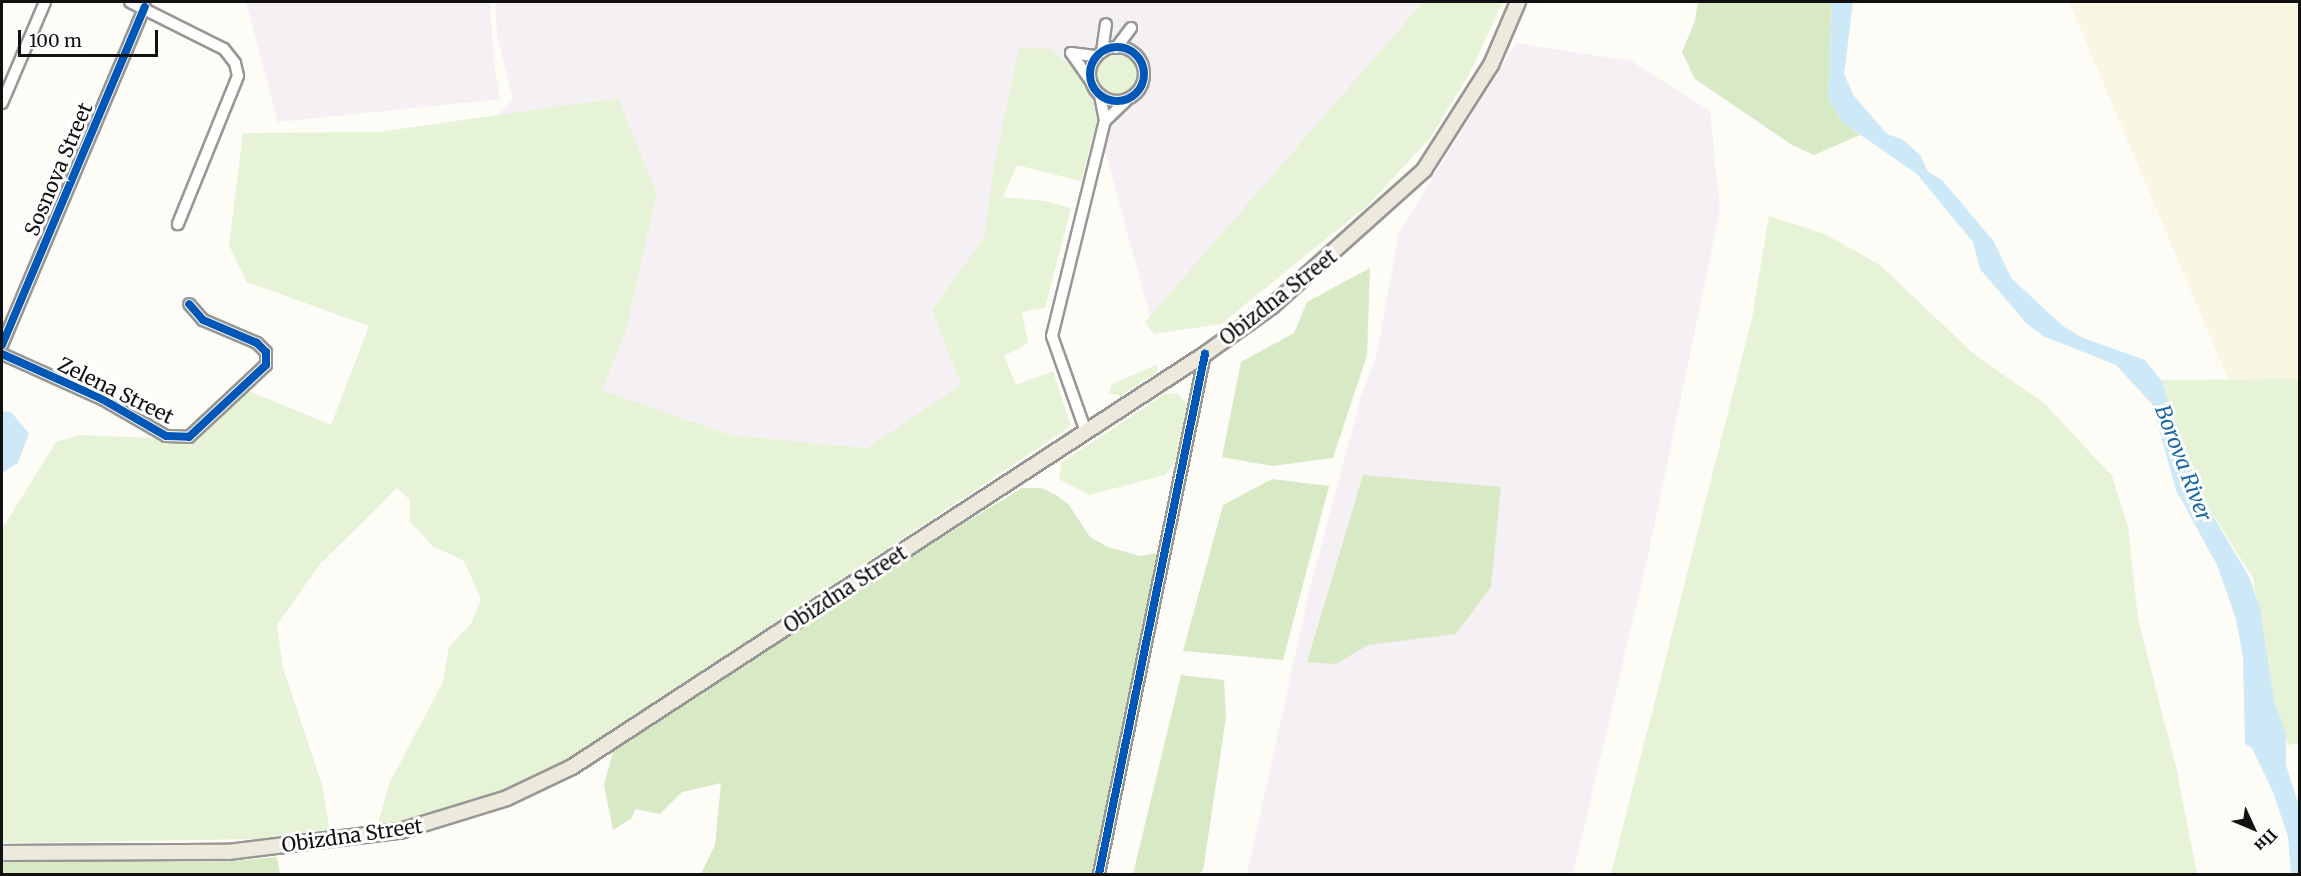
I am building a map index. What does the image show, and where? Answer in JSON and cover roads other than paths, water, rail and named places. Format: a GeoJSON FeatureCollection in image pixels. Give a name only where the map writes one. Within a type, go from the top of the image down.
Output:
{"type":"FeatureCollection","features":[{"type":"Feature","properties":{"kind":"main road","name":"Obizdna Street"},"geometry":{"type":"LineString","coordinates":[[2,853],[239,851],[400,831],[507,798],[589,757],[1205,354],[1306,278],[1405,189],[1435,154],[1469,105],[1491,65],[1518,2]]}},
{"type":"Feature","properties":{"kind":"street"},"geometry":{"type":"LineString","coordinates":[[2,103],[45,2]]}},
{"type":"Feature","properties":{"kind":"street"},"geometry":{"type":"LineString","coordinates":[[130,2],[145,7],[224,49],[235,63],[238,76],[178,224]]}},
{"type":"Feature","properties":{"kind":"street","name":"Sosnova Street"},"geometry":{"type":"LineString","coordinates":[[2,345],[145,7]]}},
{"type":"Feature","properties":{"kind":"street"},"geometry":{"type":"LineString","coordinates":[[1090,80],[1090,68],[1131,28],[1130,50]]}},
{"type":"Feature","properties":{"kind":"street"},"geometry":{"type":"LineString","coordinates":[[1086,432],[1052,336],[1105,121],[1100,96],[1071,53],[1130,50],[1143,63],[1145,78],[1138,93],[1105,121]]}},
{"type":"Feature","properties":{"kind":"street"},"geometry":{"type":"LineString","coordinates":[[1100,96],[1110,101],[1126,101]]}},
{"type":"Feature","properties":{"kind":"street","name":"Zelena Street"},"geometry":{"type":"LineString","coordinates":[[2,354],[102,399],[166,436],[189,437],[266,365],[266,352],[257,343],[202,320],[189,304]]}},
{"type":"Feature","properties":{"kind":"street"},"geometry":{"type":"LineString","coordinates":[[1099,874],[1205,354]]}},
{"type":"Feature","properties":{"kind":"water","name":"Borova River"},"geometry":{"type":"Polygon","coordinates":[[[1832,2],[1853,2],[1844,74],[1854,96],[1887,134],[1902,139],[1920,155],[1928,172],[1942,180],[1994,242],[2011,278],[2063,326],[2083,338],[2145,360],[2161,380],[2201,495],[2250,579],[2260,609],[2274,701],[2286,734],[2286,765],[2299,806],[2299,874],[2291,874],[2288,837],[2273,792],[2252,748],[2245,744],[2243,657],[2236,619],[2217,565],[2176,490],[2152,404],[2116,365],[2043,336],[2027,324],[1980,269],[1973,242],[1917,174],[1842,122],[1828,98],[1832,2]]]}},
{"type":"Feature","properties":{"kind":"water"},"geometry":{"type":"Polygon","coordinates":[[[2,411],[11,412],[29,433],[18,463],[2,473],[2,411]]]}}]}
